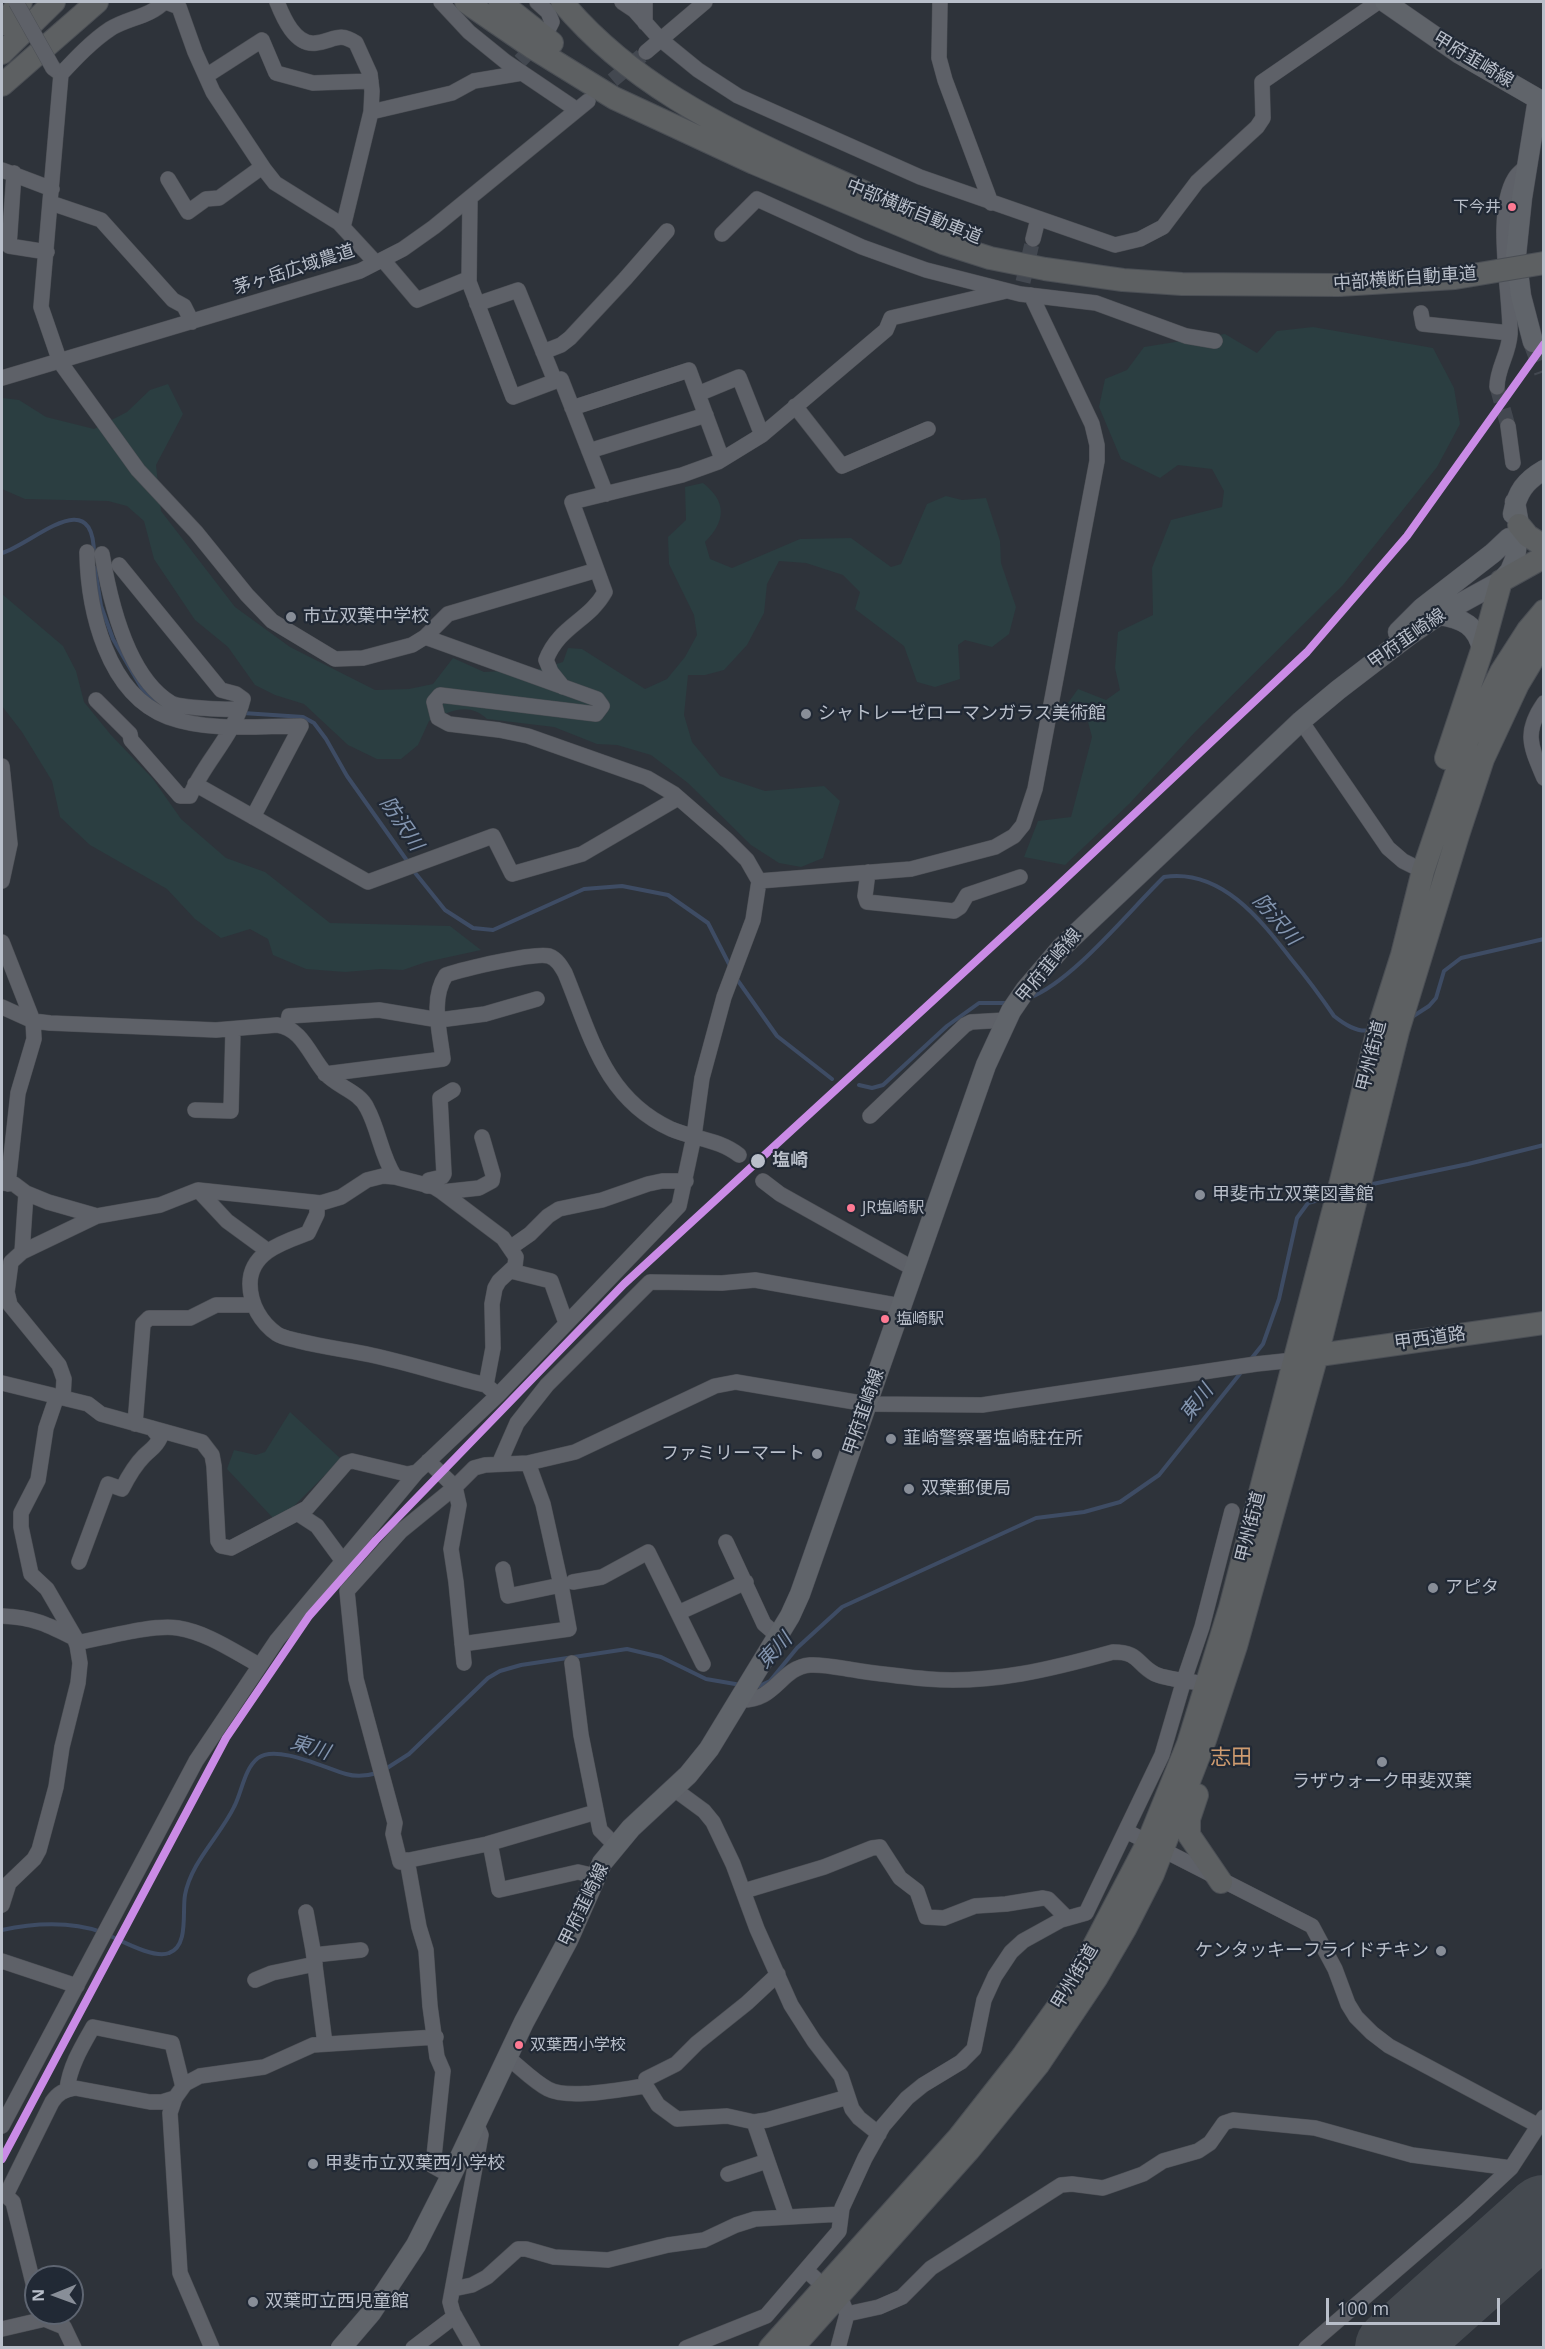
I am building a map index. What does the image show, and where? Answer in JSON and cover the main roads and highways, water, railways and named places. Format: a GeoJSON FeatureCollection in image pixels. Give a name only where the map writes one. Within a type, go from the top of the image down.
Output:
{"type":"FeatureCollection","features":[{"type":"Feature","properties":{"kind":"highway"},"geometry":{"type":"LineString","coordinates":[[2,24],[21,2]]}},
{"type":"Feature","properties":{"kind":"highway"},"geometry":{"type":"LineString","coordinates":[[2,53],[54,2]]}},
{"type":"Feature","properties":{"kind":"highway"},"geometry":{"type":"LineString","coordinates":[[2,79],[80,2]]}},
{"type":"Feature","properties":{"kind":"highway"},"geometry":{"type":"LineString","coordinates":[[2,86],[97,2]]}},
{"type":"Feature","properties":{"kind":"highway"},"geometry":{"type":"LineString","coordinates":[[466,2],[533,48],[614,98],[697,136]]}},
{"type":"Feature","properties":{"kind":"highway"},"geometry":{"type":"LineString","coordinates":[[500,2],[534,31],[583,65],[697,136]]}},
{"type":"Feature","properties":{"kind":"highway"},"geometry":{"type":"LineString","coordinates":[[562,2],[580,23],[618,59],[655,84]]}},
{"type":"Feature","properties":{"kind":"highway"},"geometry":{"type":"LineString","coordinates":[[582,2],[592,17],[655,84]]}},
{"type":"Feature","properties":{"kind":"highway","name":"中部横断自動車道"},"geometry":{"type":"LineString","coordinates":[[655,84],[707,118],[764,147],[943,226],[1048,257],[1124,271],[1231,283]]}},
{"type":"Feature","properties":{"kind":"highway","name":"中部横断自動車道"},"geometry":{"type":"LineString","coordinates":[[697,136],[897,225],[990,258],[1046,269],[1123,280],[1182,284],[1339,285],[1455,278],[1544,263]]}},
{"type":"Feature","properties":{"kind":"highway"},"geometry":{"type":"LineString","coordinates":[[1514,531],[1544,546]]}},
{"type":"Feature","properties":{"kind":"highway"},"geometry":{"type":"LineString","coordinates":[[1423,871],[1435,794],[1482,650],[1501,581],[1544,557]]}},
{"type":"Feature","properties":{"kind":"highway","name":"甲州街道"},"geometry":{"type":"LineString","coordinates":[[792,2348],[969,2150],[1038,2065],[1097,1977],[1125,1929],[1155,1847],[1230,1608],[1294,1360],[1344,1206],[1363,1175],[1398,1031],[1394,1010],[1402,955],[1423,871],[1467,741],[1501,672],[1528,630],[1544,611]]}},
{"type":"Feature","properties":{"kind":"highway","name":"甲州街道"},"geometry":{"type":"LineString","coordinates":[[1155,1847],[1205,1740],[1236,1646],[1317,1355],[1344,1206],[1341,1181],[1376,1037],[1394,1010],[1427,934],[1483,759],[1518,684],[1544,641]]}},
{"type":"Feature","properties":{"kind":"highway"},"geometry":{"type":"LineString","coordinates":[[1427,934],[1443,902],[1493,760],[1512,721],[1544,666]]}},
{"type":"Feature","properties":{"kind":"highway","name":"甲西道路"},"geometry":{"type":"LineString","coordinates":[[1294,1360],[1544,1323]]}},
{"type":"Feature","properties":{"kind":"highway"},"geometry":{"type":"LineString","coordinates":[[1221,1882],[1191,1840],[1190,1819],[1230,1690],[1236,1646]]}},
{"type":"Feature","properties":{"kind":"highway","name":"甲州街道"},"geometry":{"type":"LineString","coordinates":[[770,2348],[836,2300]]}},
{"type":"Feature","properties":{"kind":"main road","name":"甲府韮崎線"},"geometry":{"type":"LineString","coordinates":[[1385,2],[1460,54],[1541,95],[1528,165],[1516,255],[1521,296],[1533,342]]}},
{"type":"Feature","properties":{"kind":"main road"},"geometry":{"type":"LineString","coordinates":[[1501,581],[1514,531],[1515,502],[1525,482],[1544,470]]}},
{"type":"Feature","properties":{"kind":"main road"},"geometry":{"type":"LineString","coordinates":[[1338,690],[1422,608],[1493,554],[1514,531]]}},
{"type":"Feature","properties":{"kind":"main road","name":"甲府韮崎線"},"geometry":{"type":"LineString","coordinates":[[341,2348],[371,2313],[416,2245],[507,2057],[567,1940],[595,1876],[616,1846],[688,1775],[709,1749],[779,1636],[800,1594],[986,1065],[1009,1016],[1026,989],[1061,948],[1105,904],[1301,721],[1411,634],[1439,615],[1501,581]]}},
{"type":"Feature","properties":{"kind":"main road"},"geometry":{"type":"LineString","coordinates":[[1439,615],[1465,622],[1475,629],[1482,650]]}},
{"type":"Feature","properties":{"kind":"waterway","name":"防沢川"},"geometry":{"type":"LineString","coordinates":[[2,553],[60,523],[73,520],[84,522],[91,534],[94,555]]}},
{"type":"Feature","properties":{"kind":"waterway","name":"防沢川"},"geometry":{"type":"LineString","coordinates":[[95,568],[101,606],[113,639],[144,692],[164,707]]}},
{"type":"Feature","properties":{"kind":"waterway","name":"防沢川"},"geometry":{"type":"LineString","coordinates":[[243,713],[303,717],[314,723],[347,776],[408,862]]}},
{"type":"Feature","properties":{"kind":"waterway","name":"防沢川"},"geometry":{"type":"LineString","coordinates":[[412,869],[445,910],[473,928],[493,930],[584,889],[622,886],[668,895],[708,923],[730,966]]}},
{"type":"Feature","properties":{"kind":"waterway","name":"防沢川"},"geometry":{"type":"LineString","coordinates":[[1029,998],[1064,977],[1082,961],[1164,877],[1185,876],[1204,881],[1238,900],[1267,929],[1334,1016],[1356,1029],[1370,1030]]}},
{"type":"Feature","properties":{"kind":"waterway","name":"防沢川"},"geometry":{"type":"LineString","coordinates":[[1412,1017],[1429,1006],[1436,998],[1444,971],[1461,958],[1544,939]]}},
{"type":"Feature","properties":{"kind":"waterway","name":"防沢川"},"geometry":{"type":"LineString","coordinates":[[736,978],[777,1036],[832,1079]]}},
{"type":"Feature","properties":{"kind":"waterway","name":"防沢川"},"geometry":{"type":"LineString","coordinates":[[859,1085],[872,1088],[883,1085],[947,1026],[979,1003],[1007,1003]]}},
{"type":"Feature","properties":{"kind":"waterway","name":"東川"},"geometry":{"type":"LineString","coordinates":[[1368,1185],[1544,1145]]}},
{"type":"Feature","properties":{"kind":"waterway","name":"東川"},"geometry":{"type":"LineString","coordinates":[[1251,1359],[1263,1344],[1279,1299],[1297,1218],[1308,1203],[1329,1197]]}},
{"type":"Feature","properties":{"kind":"waterway","name":"東川"},"geometry":{"type":"LineString","coordinates":[[755,1688],[770,1681],[797,1648],[842,1607],[1036,1518],[1084,1512],[1120,1502],[1159,1475],[1243,1370]]}},
{"type":"Feature","properties":{"kind":"waterway","name":"東川"},"geometry":{"type":"LineString","coordinates":[[384,1770],[409,1754],[488,1678],[500,1671],[521,1665],[627,1649],[661,1657],[706,1679],[741,1685]]}},
{"type":"Feature","properties":{"kind":"waterway","name":"東川"},"geometry":{"type":"LineString","coordinates":[[108,1935],[155,1954],[169,1953],[175,1949],[182,1936],[185,1895],[193,1871],[228,1818],[237,1801],[246,1774],[258,1758],[266,1754],[288,1755],[350,1775],[361,1776],[377,1773]]}},
{"type":"Feature","properties":{"kind":"waterway","name":"東川"},"geometry":{"type":"LineString","coordinates":[[2,1930],[52,1924],[77,1926],[101,1932]]}},
{"type":"Feature","properties":{"kind":"tunnel"},"geometry":{"type":"LineString","coordinates":[[520,61],[539,41]]}},
{"type":"Feature","properties":{"kind":"tunnel"},"geometry":{"type":"LineString","coordinates":[[595,95],[646,52]]}},
{"type":"Feature","properties":{"kind":"tunnel"},"geometry":{"type":"LineString","coordinates":[[1023,282],[1033,239]]}},
{"type":"Feature","properties":{"kind":"tunnel"},"geometry":{"type":"LineString","coordinates":[[1533,342],[1544,372]]}},
{"type":"Feature","properties":{"kind":"tunnel"},"geometry":{"type":"LineString","coordinates":[[1497,387],[1508,426]]}},
{"type":"Feature","properties":{"kind":"place","name":"下今井"},"geometry":{"type":"Point","coordinates":[1512,207]}},
{"type":"Feature","properties":{"kind":"place","name":"市立双葉中学校"},"geometry":{"type":"Point","coordinates":[291,617]}},
{"type":"Feature","properties":{"kind":"place","name":"シャトレーゼローマンガラス美術館"},"geometry":{"type":"Point","coordinates":[806,714]}},
{"type":"Feature","properties":{"kind":"place","name":"塩崎"},"geometry":{"type":"Point","coordinates":[758,1161]}},
{"type":"Feature","properties":{"kind":"place","name":"甲斐市立双葉図書館"},"geometry":{"type":"Point","coordinates":[1200,1195]}},
{"type":"Feature","properties":{"kind":"place","name":"JR塩崎駅"},"geometry":{"type":"Point","coordinates":[851,1208]}},
{"type":"Feature","properties":{"kind":"place","name":"塩崎駅"},"geometry":{"type":"Point","coordinates":[885,1319]}},
{"type":"Feature","properties":{"kind":"place","name":"韮崎警察署塩崎駐在所"},"geometry":{"type":"Point","coordinates":[891,1439]}},
{"type":"Feature","properties":{"kind":"place","name":"ファミリーマート"},"geometry":{"type":"Point","coordinates":[817,1454]}},
{"type":"Feature","properties":{"kind":"place","name":"双葉郵便局"},"geometry":{"type":"Point","coordinates":[909,1489]}},
{"type":"Feature","properties":{"kind":"place","name":"アピタ"},"geometry":{"type":"Point","coordinates":[1433,1588]}},
{"type":"Feature","properties":{"kind":"place","name":"ラザウォーク甲斐双葉"},"geometry":{"type":"Point","coordinates":[1382,1762]}},
{"type":"Feature","properties":{"kind":"place","name":"ケンタッキーフライドチキン"},"geometry":{"type":"Point","coordinates":[1441,1951]}},
{"type":"Feature","properties":{"kind":"place","name":"双葉西小学校"},"geometry":{"type":"Point","coordinates":[519,2045]}},
{"type":"Feature","properties":{"kind":"place","name":"甲斐市立双葉西小学校"},"geometry":{"type":"Point","coordinates":[313,2164]}},
{"type":"Feature","properties":{"kind":"place","name":"双葉町立西児童館"},"geometry":{"type":"Point","coordinates":[253,2302]}},
{"type":"Feature","properties":{"kind":"district","name":"志田"},"geometry":{"type":"Point","coordinates":[1231,1758]}}]}
